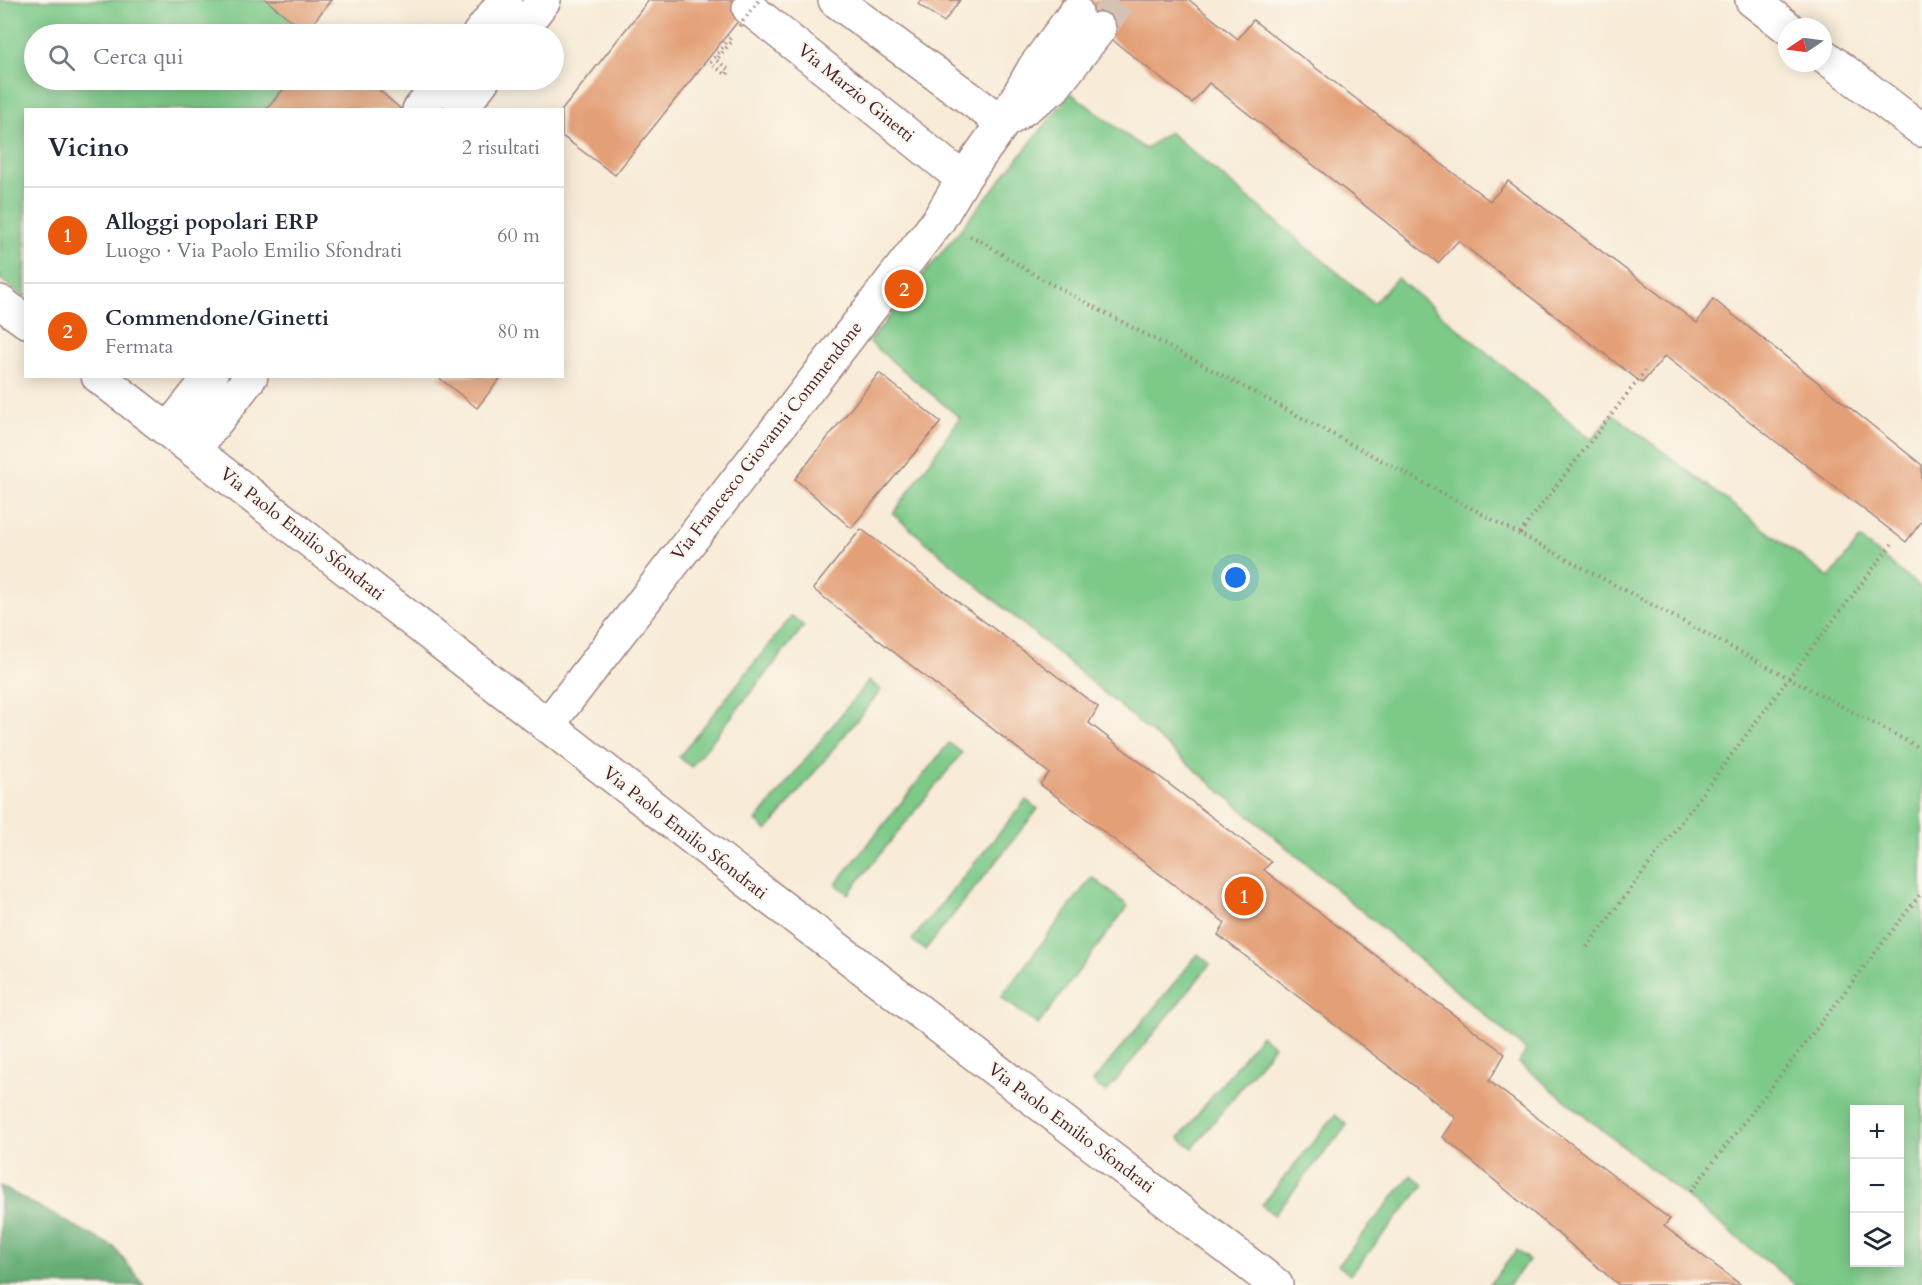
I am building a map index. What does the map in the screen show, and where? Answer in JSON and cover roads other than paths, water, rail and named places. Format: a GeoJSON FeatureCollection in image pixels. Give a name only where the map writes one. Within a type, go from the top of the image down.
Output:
{"type":"FeatureCollection","features":[{"type":"Feature","properties":{"kind":"street"},"geometry":{"type":"LineString","coordinates":[[487,24],[505,0]]}},
{"type":"Feature","properties":{"kind":"street"},"geometry":{"type":"LineString","coordinates":[[526,24],[544,0]]}},
{"type":"Feature","properties":{"kind":"street"},"geometry":{"type":"LineString","coordinates":[[835,0],[1003,123]]}},
{"type":"Feature","properties":{"kind":"street"},"geometry":{"type":"LineString","coordinates":[[1752,0],[1778,20]]}},
{"type":"Feature","properties":{"kind":"street","name":"Via Marzio Ginetti"},"geometry":{"type":"LineString","coordinates":[[754,4],[963,179]]}},
{"type":"Feature","properties":{"kind":"street","name":"Via Francesco Giovanni Commendone"},"geometry":{"type":"LineString","coordinates":[[547,726],[938,221],[963,179],[1003,123],[1034,68],[1088,21]]}},
{"type":"Feature","properties":{"kind":"street"},"geometry":{"type":"LineString","coordinates":[[1832,63],[1922,130]]}},
{"type":"Feature","properties":{"kind":"street"},"geometry":{"type":"LineString","coordinates":[[421,108],[435,90]]}},
{"type":"Feature","properties":{"kind":"street"},"geometry":{"type":"LineString","coordinates":[[462,108],[475,90]]}},
{"type":"Feature","properties":{"kind":"street"},"geometry":{"type":"LineString","coordinates":[[0,302],[24,320]]}},
{"type":"Feature","properties":{"kind":"street","name":"Via Paolo Emilio Sfondrati"},"geometry":{"type":"LineString","coordinates":[[101,378],[771,899],[1276,1285]]}},
{"type":"Feature","properties":{"kind":"street"},"geometry":{"type":"LineString","coordinates":[[168,430],[209,378]]}},
{"type":"Feature","properties":{"kind":"street"},"geometry":{"type":"LineString","coordinates":[[194,450],[249,378]]}},
{"type":"Feature","properties":{"kind":"tunnel"},"geometry":{"type":"LineString","coordinates":[[1099,29],[1120,0]]}},
{"type":"Feature","properties":{"kind":"place","name":"Commendone/Ginetti"},"geometry":{"type":"Point","coordinates":[904,289]}},
{"type":"Feature","properties":{"kind":"place","name":"Alloggi popolari ERP"},"geometry":{"type":"Point","coordinates":[1244,896]}}]}
